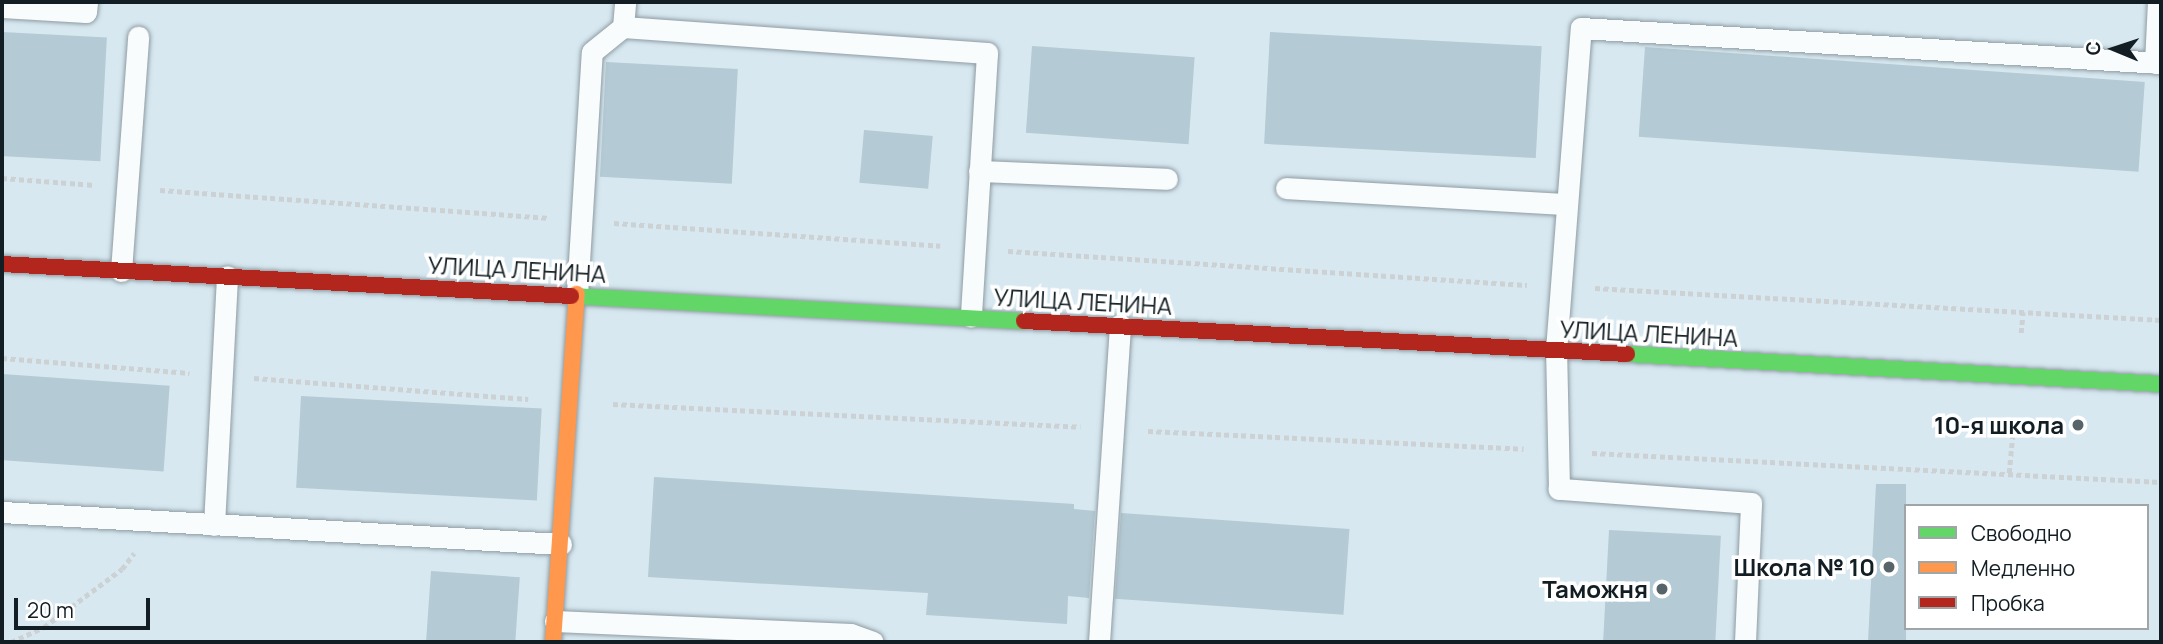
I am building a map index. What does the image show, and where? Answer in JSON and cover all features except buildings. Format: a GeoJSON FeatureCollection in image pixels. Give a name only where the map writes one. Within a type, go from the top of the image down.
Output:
{"type":"FeatureCollection","features":[{"type":"Feature","properties":{"kind":"street","name":"УЛИЦА ЛЕНИНА"},"geometry":{"type":"LineString","coordinates":[[2,264],[2161,384]]}},
{"type":"Feature","properties":{"kind":"street"},"geometry":{"type":"LineString","coordinates":[[554,632],[577,295]]}},
{"type":"Feature","properties":{"kind":"lane"},"geometry":{"type":"LineString","coordinates":[[2,7],[86,12],[87,2]]}},
{"type":"Feature","properties":{"kind":"lane"},"geometry":{"type":"LineString","coordinates":[[623,27],[625,2]]}},
{"type":"Feature","properties":{"kind":"lane"},"geometry":{"type":"LineString","coordinates":[[1745,642],[1751,503],[1559,489],[1556,350],[1581,28],[2158,63],[2158,2]]}},
{"type":"Feature","properties":{"kind":"lane"},"geometry":{"type":"LineString","coordinates":[[577,295],[592,52],[623,27],[986,53],[971,317]]}},
{"type":"Feature","properties":{"kind":"lane"},"geometry":{"type":"LineString","coordinates":[[121,271],[138,37]]}},
{"type":"Feature","properties":{"kind":"lane"},"geometry":{"type":"LineString","coordinates":[[979,171],[1167,179]]}},
{"type":"Feature","properties":{"kind":"lane"},"geometry":{"type":"LineString","coordinates":[[1286,188],[1567,204]]}},
{"type":"Feature","properties":{"kind":"lane"},"geometry":{"type":"LineString","coordinates":[[214,525],[227,276]]}},
{"type":"Feature","properties":{"kind":"lane"},"geometry":{"type":"LineString","coordinates":[[1099,642],[1120,326]]}},
{"type":"Feature","properties":{"kind":"lane"},"geometry":{"type":"LineString","coordinates":[[2,512],[561,544]]}},
{"type":"Feature","properties":{"kind":"lane"},"geometry":{"type":"LineString","coordinates":[[554,632],[851,634],[873,642]]}},
{"type":"Feature","properties":{"kind":"path"},"geometry":{"type":"LineString","coordinates":[[2,178],[101,186]]}},
{"type":"Feature","properties":{"kind":"path"},"geometry":{"type":"LineString","coordinates":[[156,190],[1560,286],[2161,320]]}},
{"type":"Feature","properties":{"kind":"path"},"geometry":{"type":"LineString","coordinates":[[11,642],[44,628],[122,569],[160,521]]}},
{"type":"Feature","properties":{"kind":"traffic: fast"},"geometry":{"type":"LineString","coordinates":[[571,296],[1024,321]]}},
{"type":"Feature","properties":{"kind":"traffic: fast"},"geometry":{"type":"LineString","coordinates":[[1627,354],[2161,384]]}},
{"type":"Feature","properties":{"kind":"traffic: slow"},"geometry":{"type":"LineString","coordinates":[[553,642],[577,294]]}},
{"type":"Feature","properties":{"kind":"traffic: jam"},"geometry":{"type":"LineString","coordinates":[[2,264],[571,296]]}},
{"type":"Feature","properties":{"kind":"traffic: jam"},"geometry":{"type":"LineString","coordinates":[[1024,321],[1627,354]]}},
{"type":"Feature","properties":{"kind":"place","name":"10-я школа"},"geometry":{"type":"Point","coordinates":[2078,425]}},
{"type":"Feature","properties":{"kind":"place","name":"Школа № 10"},"geometry":{"type":"Point","coordinates":[1889,567]}},
{"type":"Feature","properties":{"kind":"place","name":"Таможня"},"geometry":{"type":"Point","coordinates":[1662,589]}}]}
